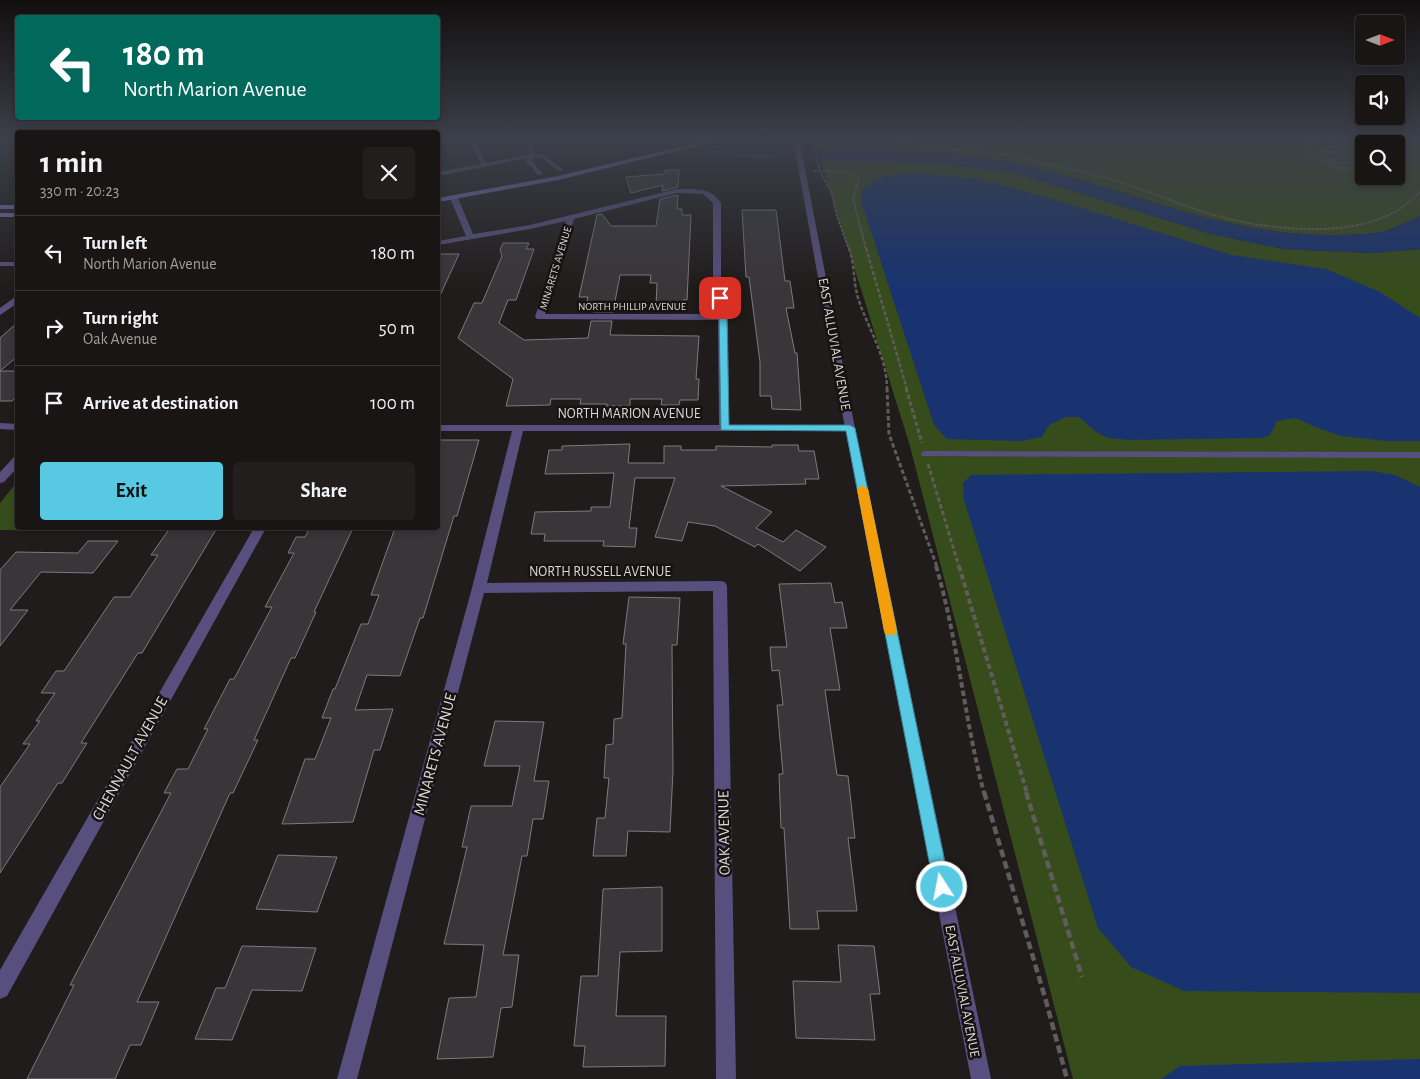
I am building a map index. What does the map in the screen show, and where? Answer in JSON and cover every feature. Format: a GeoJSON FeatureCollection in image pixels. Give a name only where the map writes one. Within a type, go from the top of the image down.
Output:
{"type":"FeatureCollection","features":[{"type":"Feature","properties":{"kind":"main road"},"geometry":{"type":"LineString","coordinates":[[447,190],[457,188]]}},
{"type":"Feature","properties":{"kind":"main road"},"geometry":{"type":"LineString","coordinates":[[454,198],[485,188]]}},
{"type":"Feature","properties":{"kind":"main road"},"geometry":{"type":"LineString","coordinates":[[440,200],[504,188]]}},
{"type":"Feature","properties":{"kind":"main road"},"geometry":{"type":"LineString","coordinates":[[0,207],[15,207]]}},
{"type":"Feature","properties":{"kind":"main road"},"geometry":{"type":"LineString","coordinates":[[0,215],[15,216]]}},
{"type":"Feature","properties":{"kind":"street","name":"EAST ALLUVIAL AVENUE"},"geometry":{"type":"LineString","coordinates":[[806,188],[850,428],[981,1079]]}},
{"type":"Feature","properties":{"kind":"street"},"geometry":{"type":"LineString","coordinates":[[440,243],[570,219],[677,192],[707,193],[712,196],[717,203],[717,280],[723,317],[724,428]]}},
{"type":"Feature","properties":{"kind":"street"},"geometry":{"type":"LineString","coordinates":[[454,198],[471,238]]}},
{"type":"Feature","properties":{"kind":"street","name":"MINARETS AVENUE"},"geometry":{"type":"LineString","coordinates":[[540,317],[570,219]]}},
{"type":"Feature","properties":{"kind":"street"},"geometry":{"type":"LineString","coordinates":[[0,264],[15,264]]}},
{"type":"Feature","properties":{"kind":"street"},"geometry":{"type":"LineString","coordinates":[[0,312],[15,300]]}},
{"type":"Feature","properties":{"kind":"street","name":"NORTH PHILLIP AVENUE"},"geometry":{"type":"LineString","coordinates":[[540,317],[723,317]]}},
{"type":"Feature","properties":{"kind":"street"},"geometry":{"type":"LineString","coordinates":[[0,426],[15,427]]}},
{"type":"Feature","properties":{"kind":"street","name":"NORTH MARION AVENUE"},"geometry":{"type":"LineString","coordinates":[[440,428],[850,428]]}},
{"type":"Feature","properties":{"kind":"street","name":"MINARETS AVENUE"},"geometry":{"type":"LineString","coordinates":[[347,1079],[479,588],[518,428]]}},
{"type":"Feature","properties":{"kind":"street"},"geometry":{"type":"LineString","coordinates":[[0,479],[15,463]]}},
{"type":"Feature","properties":{"kind":"street","name":"CHENNAULT AVENUE"},"geometry":{"type":"LineString","coordinates":[[0,989],[259,530]]}},
{"type":"Feature","properties":{"kind":"street","name":"NORTH RUSSELL AVENUE"},"geometry":{"type":"LineString","coordinates":[[479,588],[720,586]]}},
{"type":"Feature","properties":{"kind":"street","name":"OAK AVENUE"},"geometry":{"type":"LineString","coordinates":[[720,586],[726,1079]]}},
{"type":"Feature","properties":{"kind":"lane"},"geometry":{"type":"LineString","coordinates":[[925,454],[1420,455]]}},
{"type":"Feature","properties":{"kind":"path"},"geometry":{"type":"LineString","coordinates":[[829,188],[850,251],[858,300],[883,364],[886,380],[889,434],[934,556],[944,596],[964,715],[1000,848],[1053,1020],[1067,1079]]}},
{"type":"Feature","properties":{"kind":"path"},"geometry":{"type":"LineString","coordinates":[[856,188],[853,199],[856,213],[925,454],[1082,978]]}},
{"type":"Feature","properties":{"kind":"path"},"geometry":{"type":"LineString","coordinates":[[1138,188],[1200,210],[1243,222],[1281,227],[1352,226],[1378,220],[1409,202],[1420,192]]}},
{"type":"Feature","properties":{"kind":"green space"},"geometry":{"type":"Polygon","coordinates":[[[830,188],[1065,188],[1211,234],[1284,249],[1372,253],[1420,249],[1420,1079],[1073,1079],[910,446],[830,188]]]}},
{"type":"Feature","properties":{"kind":"green space"},"geometry":{"type":"Polygon","coordinates":[[[1109,188],[1420,188],[1420,216],[1391,229],[1376,233],[1335,235],[1289,233],[1210,219],[1109,188]]]}},
{"type":"Feature","properties":{"kind":"green space"},"geometry":{"type":"Polygon","coordinates":[[[15,484],[15,530],[133,530],[132,531],[0,530],[0,503],[15,484]]]}},
{"type":"Feature","properties":{"kind":"water"},"geometry":{"type":"Polygon","coordinates":[[[864,188],[1014,188],[1232,255],[1326,269],[1380,292],[1420,318],[1420,441],[1386,441],[1341,436],[1295,418],[1277,421],[1270,435],[1260,438],[1129,440],[1108,438],[1096,432],[1079,417],[1066,417],[1049,425],[1042,437],[1021,441],[947,439],[934,425],[862,204],[861,191],[864,188]]]}},
{"type":"Feature","properties":{"kind":"water"},"geometry":{"type":"Polygon","coordinates":[[[1065,188],[1109,188],[1210,219],[1289,233],[1355,235],[1376,233],[1391,229],[1420,216],[1420,249],[1372,253],[1284,249],[1211,234],[1065,188]]]}},
{"type":"Feature","properties":{"kind":"water"},"geometry":{"type":"Polygon","coordinates":[[[1372,471],[1395,475],[1420,487],[1420,993],[1184,991],[1131,967],[1098,928],[964,500],[963,483],[971,475],[1372,471]]]}},
{"type":"Feature","properties":{"kind":"water"},"geometry":{"type":"Polygon","coordinates":[[[1420,1059],[1420,1079],[1161,1079],[1180,1066],[1420,1059]]]}},
{"type":"Feature","properties":{"kind":"building"},"geometry":{"type":"Polygon","coordinates":[[[630,188],[650,188],[631,193],[630,188]]]}},
{"type":"Feature","properties":{"kind":"building"},"geometry":{"type":"Polygon","coordinates":[[[678,195],[677,209],[682,209],[682,215],[691,215],[687,300],[683,300],[683,306],[656,306],[657,283],[650,283],[651,275],[620,275],[613,312],[593,312],[595,305],[586,305],[588,297],[579,297],[597,215],[602,214],[611,226],[656,226],[660,199],[678,195]]]}},
{"type":"Feature","properties":{"kind":"building"},"geometry":{"type":"Polygon","coordinates":[[[742,210],[776,210],[785,281],[790,281],[794,308],[786,308],[795,353],[797,353],[801,410],[772,409],[771,396],[760,396],[760,362],[749,277],[746,277],[742,210]]]}},
{"type":"Feature","properties":{"kind":"building"},"geometry":{"type":"Polygon","coordinates":[[[503,243],[529,243],[526,249],[534,249],[516,300],[508,300],[499,323],[524,340],[588,338],[591,321],[612,321],[610,335],[699,336],[696,379],[699,379],[698,400],[680,400],[679,405],[661,405],[662,399],[630,399],[630,406],[606,406],[607,404],[580,404],[581,399],[551,399],[550,405],[506,406],[513,379],[458,338],[474,303],[482,303],[502,256],[500,250],[503,243]]]}},
{"type":"Feature","properties":{"kind":"building"},"geometry":{"type":"Polygon","coordinates":[[[440,254],[459,254],[440,296],[440,254]]]}},
{"type":"Feature","properties":{"kind":"building"},"geometry":{"type":"Polygon","coordinates":[[[15,325],[15,358],[0,371],[0,338],[15,325]]]}},
{"type":"Feature","properties":{"kind":"building"},"geometry":{"type":"Polygon","coordinates":[[[0,371],[15,371],[15,398],[12,401],[0,401],[0,371]]]}},
{"type":"Feature","properties":{"kind":"building"},"geometry":{"type":"Polygon","coordinates":[[[440,440],[479,440],[457,516],[454,516],[423,618],[420,618],[400,676],[367,675],[355,710],[393,709],[380,750],[374,750],[353,822],[282,824],[305,759],[315,759],[331,718],[322,718],[333,689],[335,689],[361,624],[368,624],[379,595],[371,595],[394,530],[440,530],[440,440]]]}},
{"type":"Feature","properties":{"kind":"building"},"geometry":{"type":"Polygon","coordinates":[[[630,444],[628,463],[664,463],[664,446],[681,446],[681,450],[716,450],[716,446],[772,447],[772,445],[798,445],[799,451],[814,451],[819,479],[805,479],[806,484],[721,486],[772,512],[756,528],[783,542],[796,530],[826,547],[800,571],[758,544],[755,547],[715,526],[688,522],[682,541],[655,537],[675,478],[635,478],[629,528],[637,528],[635,547],[603,546],[604,541],[544,541],[545,534],[531,534],[535,512],[591,511],[591,507],[610,507],[614,473],[545,474],[549,450],[562,450],[562,446],[630,444]]]}},
{"type":"Feature","properties":{"kind":"building"},"geometry":{"type":"Polygon","coordinates":[[[169,530],[216,530],[142,653],[138,653],[81,743],[87,743],[62,783],[58,783],[0,873],[0,787],[30,744],[23,744],[40,721],[36,721],[55,693],[41,693],[56,671],[64,671],[114,597],[130,597],[158,555],[151,555],[169,530]]]}},
{"type":"Feature","properties":{"kind":"building"},"geometry":{"type":"Polygon","coordinates":[[[309,530],[352,530],[295,658],[291,658],[254,740],[258,740],[233,793],[230,793],[137,1002],[159,1002],[141,1045],[130,1045],[115,1079],[27,1079],[74,985],[70,985],[171,793],[164,793],[177,769],[188,769],[208,729],[204,729],[230,679],[234,679],[272,607],[265,607],[294,553],[288,553],[296,537],[305,537],[309,530]]]}},
{"type":"Feature","properties":{"kind":"building"},"geometry":{"type":"Polygon","coordinates":[[[88,541],[118,541],[93,573],[41,572],[10,610],[28,610],[0,646],[0,570],[16,552],[78,553],[88,541]]]}},
{"type":"Feature","properties":{"kind":"building"},"geometry":{"type":"Polygon","coordinates":[[[831,583],[835,603],[842,602],[847,628],[830,628],[840,690],[825,690],[837,775],[848,776],[855,838],[848,838],[857,911],[817,911],[819,929],[790,929],[784,828],[781,828],[779,774],[783,774],[777,705],[783,705],[779,670],[772,671],[770,647],[787,647],[779,584],[831,583]]]}},
{"type":"Feature","properties":{"kind":"building"},"geometry":{"type":"Polygon","coordinates":[[[629,597],[680,598],[677,645],[672,645],[673,771],[670,832],[628,831],[626,856],[593,856],[597,818],[605,818],[609,778],[604,778],[606,745],[613,744],[614,719],[622,718],[626,644],[623,644],[629,597]]]}},
{"type":"Feature","properties":{"kind":"building"},"geometry":{"type":"Polygon","coordinates":[[[495,721],[544,722],[534,781],[549,781],[543,819],[533,819],[527,856],[522,856],[503,955],[519,955],[512,1007],[501,1008],[493,1057],[437,1059],[449,998],[476,997],[484,945],[444,944],[467,847],[462,847],[471,806],[512,806],[520,766],[484,766],[495,721]]]}},
{"type":"Feature","properties":{"kind":"building"},"geometry":{"type":"Polygon","coordinates":[[[278,855],[337,857],[317,912],[256,909],[278,855]]]}},
{"type":"Feature","properties":{"kind":"building"},"geometry":{"type":"Polygon","coordinates":[[[662,887],[662,951],[620,952],[616,1016],[666,1016],[665,1066],[583,1067],[585,1046],[574,1046],[581,976],[598,976],[603,889],[662,887]]]}},
{"type":"Feature","properties":{"kind":"building"},"geometry":{"type":"Polygon","coordinates":[[[838,945],[874,946],[880,994],[870,994],[875,1040],[796,1038],[793,981],[841,982],[838,945]]]}},
{"type":"Feature","properties":{"kind":"building"},"geometry":{"type":"Polygon","coordinates":[[[242,946],[316,948],[302,991],[252,990],[232,1040],[195,1039],[216,988],[225,988],[242,946]]]}},
{"type":"Feature","properties":{"kind":"slow traffic"},"geometry":{"type":"LineString","coordinates":[[862,489],[891,631]]}},
{"type":"Feature","properties":{"kind":"route"},"geometry":{"type":"LineString","coordinates":[[720,298],[723,317],[724,428],[850,428],[942,887]]}}]}
